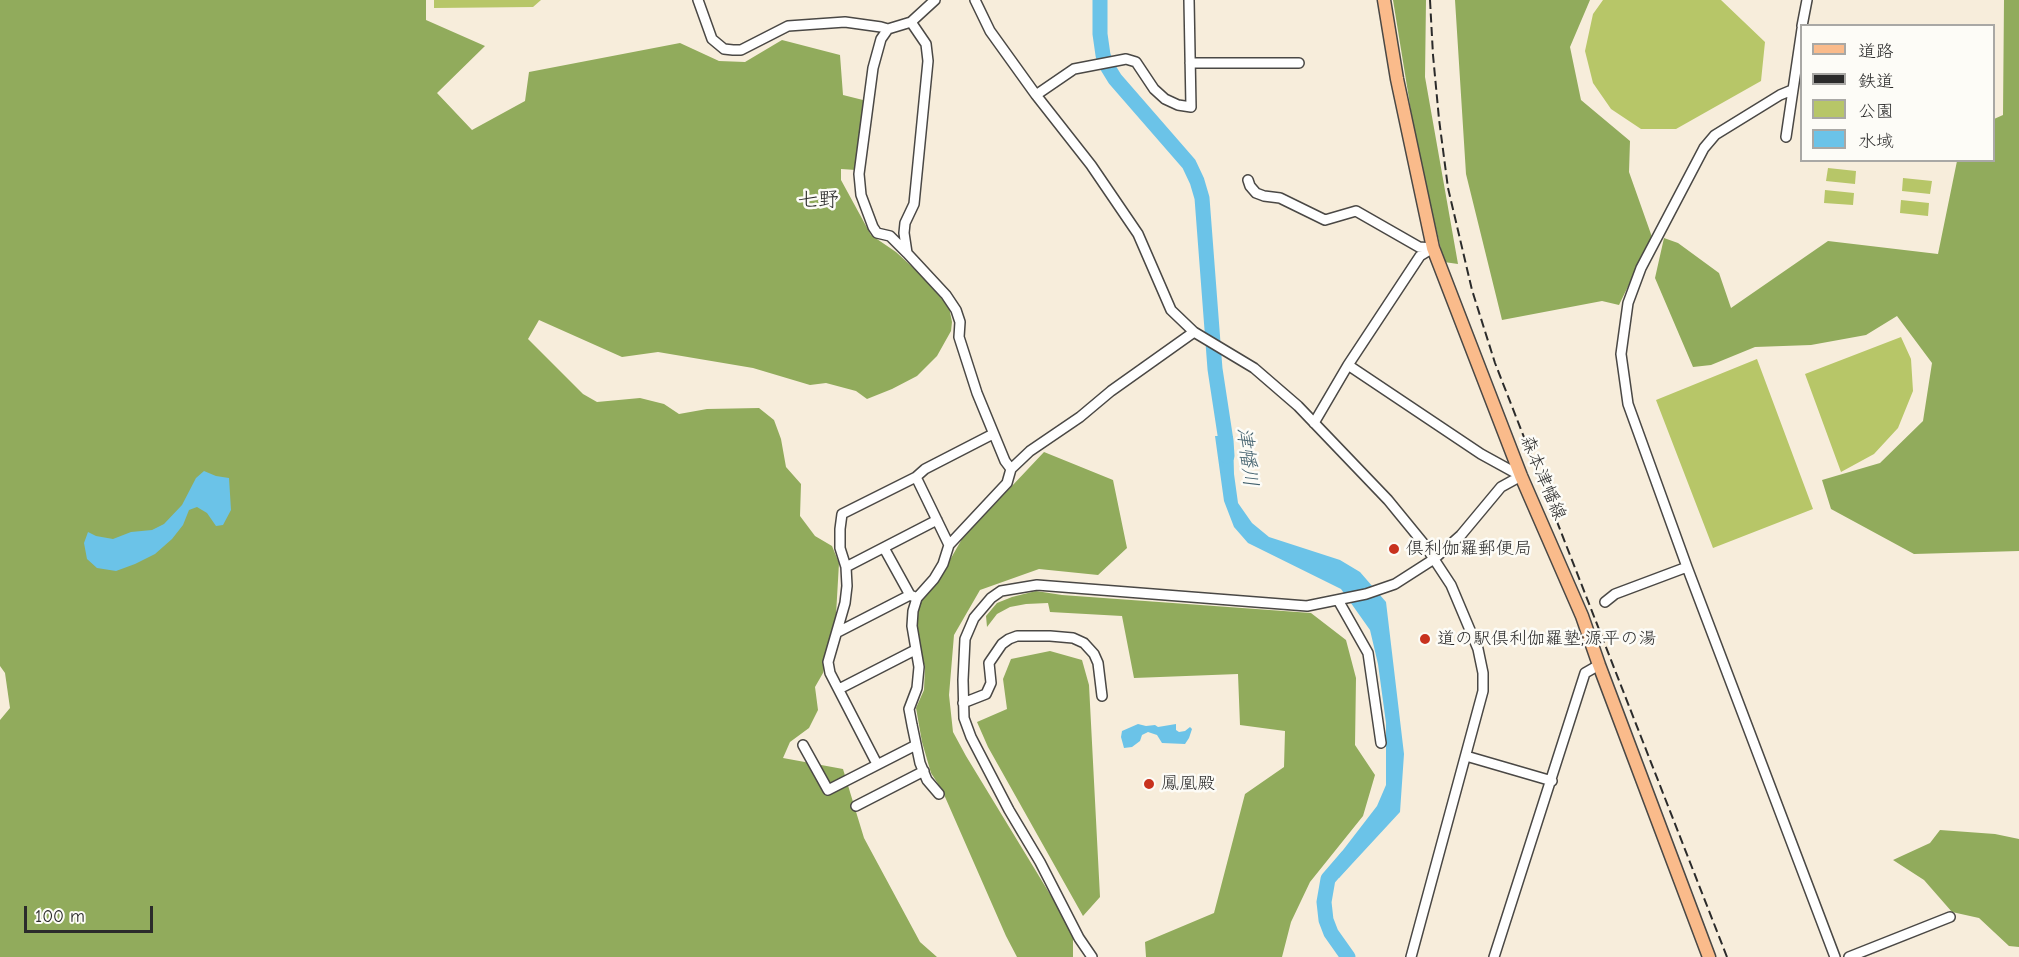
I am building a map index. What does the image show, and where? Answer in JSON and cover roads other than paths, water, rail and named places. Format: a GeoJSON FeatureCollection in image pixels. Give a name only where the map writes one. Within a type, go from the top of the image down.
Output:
{"type":"FeatureCollection","features":[{"type":"Feature","properties":{"kind":"main road","name":"森本津幡線"},"geometry":{"type":"LineString","coordinates":[[1384,0],[1397,79],[1434,248],[1521,476],[1582,616],[1709,957]]}},
{"type":"Feature","properties":{"kind":"street"},"geometry":{"type":"LineString","coordinates":[[698,0],[712,39],[724,49],[741,50],[788,26],[845,22],[888,29],[911,22],[935,0]]}},
{"type":"Feature","properties":{"kind":"street"},"geometry":{"type":"LineString","coordinates":[[975,0],[990,30],[1036,95],[1123,209],[1147,251],[1171,310],[1194,332],[1254,368],[1298,406],[1388,500],[1424,544],[1451,585],[1478,649],[1483,691],[1410,957]]}},
{"type":"Feature","properties":{"kind":"street"},"geometry":{"type":"LineString","coordinates":[[1036,95],[1067,72],[1085,66],[1126,59],[1136,62],[1154,89],[1165,99],[1178,105],[1191,107],[1189,0]]}},
{"type":"Feature","properties":{"kind":"street"},"geometry":{"type":"LineString","coordinates":[[1803,24],[1807,0]]}},
{"type":"Feature","properties":{"kind":"street"},"geometry":{"type":"LineString","coordinates":[[907,253],[905,223],[914,204],[928,61],[926,44],[911,22]]}},
{"type":"Feature","properties":{"kind":"street"},"geometry":{"type":"LineString","coordinates":[[888,29],[881,39],[873,68],[860,174],[861,195],[877,233],[890,236],[946,295],[956,310],[960,322],[959,337],[993,434],[1011,470]]}},
{"type":"Feature","properties":{"kind":"street"},"geometry":{"type":"LineString","coordinates":[[1786,137],[1800,40]]}},
{"type":"Feature","properties":{"kind":"street"},"geometry":{"type":"LineString","coordinates":[[1190,63],[1299,63]]}},
{"type":"Feature","properties":{"kind":"street"},"geometry":{"type":"LineString","coordinates":[[1792,90],[1715,135],[1704,148],[1641,268],[1628,303],[1622,354],[1628,404],[1686,567],[1835,957]]}},
{"type":"Feature","properties":{"kind":"street"},"geometry":{"type":"LineString","coordinates":[[1248,180],[1256,193],[1280,198],[1325,220],[1356,211],[1419,247],[1434,248]]}},
{"type":"Feature","properties":{"kind":"street"},"geometry":{"type":"LineString","coordinates":[[1314,423],[1348,365],[1420,256],[1434,248]]}},
{"type":"Feature","properties":{"kind":"street"},"geometry":{"type":"LineString","coordinates":[[838,632],[913,597],[934,579],[943,564],[949,545],[1007,483],[1011,470],[1030,451],[1080,417],[1194,332]]}},
{"type":"Feature","properties":{"kind":"street"},"geometry":{"type":"LineString","coordinates":[[1348,365],[1481,454],[1521,476]]}},
{"type":"Feature","properties":{"kind":"street"},"geometry":{"type":"LineString","coordinates":[[877,764],[830,673],[828,662],[845,603],[846,567],[840,548],[842,514],[916,477],[993,434]]}},
{"type":"Feature","properties":{"kind":"street"},"geometry":{"type":"LineString","coordinates":[[1092,957],[1079,938],[1040,862],[1009,810],[971,737],[964,718],[965,639],[974,618],[991,598],[1001,591],[1037,585],[1307,606],[1366,594],[1395,584],[1434,559],[1461,535],[1501,487],[1521,476]]}},
{"type":"Feature","properties":{"kind":"street"},"geometry":{"type":"LineString","coordinates":[[916,477],[949,545]]}},
{"type":"Feature","properties":{"kind":"street"},"geometry":{"type":"LineString","coordinates":[[846,567],[937,520]]}},
{"type":"Feature","properties":{"kind":"street"},"geometry":{"type":"LineString","coordinates":[[884,548],[913,597],[912,626],[919,667],[917,688],[909,709],[916,745],[927,780],[939,794]]}},
{"type":"Feature","properties":{"kind":"street"},"geometry":{"type":"LineString","coordinates":[[1605,602],[1615,594],[1686,567]]}},
{"type":"Feature","properties":{"kind":"street"},"geometry":{"type":"LineString","coordinates":[[1338,600],[1368,653],[1380,743]]}},
{"type":"Feature","properties":{"kind":"street"},"geometry":{"type":"LineString","coordinates":[[963,703],[986,694],[991,683],[989,663],[1002,644],[1017,636],[1073,638],[1084,643],[1094,654],[1098,663],[1102,696]]}},
{"type":"Feature","properties":{"kind":"street"},"geometry":{"type":"LineString","coordinates":[[839,689],[915,650]]}},
{"type":"Feature","properties":{"kind":"street"},"geometry":{"type":"LineString","coordinates":[[1494,957],[1585,673],[1599,665]]}},
{"type":"Feature","properties":{"kind":"street"},"geometry":{"type":"LineString","coordinates":[[803,746],[828,790],[916,745]]}},
{"type":"Feature","properties":{"kind":"street"},"geometry":{"type":"LineString","coordinates":[[1466,756],[1552,781]]}},
{"type":"Feature","properties":{"kind":"street"},"geometry":{"type":"LineString","coordinates":[[855,806],[924,771]]}},
{"type":"Feature","properties":{"kind":"street"},"geometry":{"type":"LineString","coordinates":[[1849,957],[1950,917]]}},
{"type":"Feature","properties":{"kind":"water"},"geometry":{"type":"Polygon","coordinates":[[[1215,436],[1233,436],[1234,474],[1238,503],[1252,523],[1269,537],[1340,560],[1360,572],[1386,602],[1404,754],[1400,812],[1339,878],[1330,867],[1377,806],[1386,785],[1386,723],[1378,664],[1370,630],[1341,589],[1248,543],[1234,527],[1224,501],[1215,436]]]}},
{"type":"Feature","properties":{"kind":"water"},"geometry":{"type":"Polygon","coordinates":[[[204,471],[229,478],[231,510],[223,525],[216,526],[207,513],[197,507],[189,510],[183,525],[172,539],[155,554],[135,564],[116,571],[97,568],[87,559],[84,543],[88,532],[113,539],[131,532],[152,530],[164,524],[182,505],[196,478],[204,471]]]}},
{"type":"Feature","properties":{"kind":"water"},"geometry":{"type":"Polygon","coordinates":[[[1138,724],[1158,727],[1176,724],[1176,730],[1179,732],[1190,727],[1192,729],[1185,744],[1162,743],[1157,735],[1148,732],[1142,735],[1140,741],[1132,747],[1124,748],[1122,731],[1138,724]]]}},
{"type":"Feature","properties":{"kind":"waterway","name":"津幡川"},"geometry":{"type":"LineString","coordinates":[[1100,0],[1100,34],[1107,66],[1115,79],[1189,164],[1202,198],[1215,369],[1227,456]]}},
{"type":"Feature","properties":{"kind":"waterway","name":"津幡川"},"geometry":{"type":"LineString","coordinates":[[1347,857],[1328,879],[1324,902],[1326,920],[1331,933],[1348,957]]}},
{"type":"Feature","properties":{"kind":"railway"},"geometry":{"type":"LineString","coordinates":[[1430,0],[1439,119],[1448,188],[1472,290],[1495,363],[1727,957]]}},
{"type":"Feature","properties":{"kind":"place","name":"倶利伽羅郵便局"},"geometry":{"type":"Point","coordinates":[1394,549]}},
{"type":"Feature","properties":{"kind":"place","name":"道の駅倶利伽羅塾;源平の湯"},"geometry":{"type":"Point","coordinates":[1425,639]}},
{"type":"Feature","properties":{"kind":"place","name":"鳳凰殿"},"geometry":{"type":"Point","coordinates":[1149,784]}},
{"type":"Feature","properties":{"kind":"district","name":"七野"},"geometry":{"type":"Point","coordinates":[818,200]}}]}
